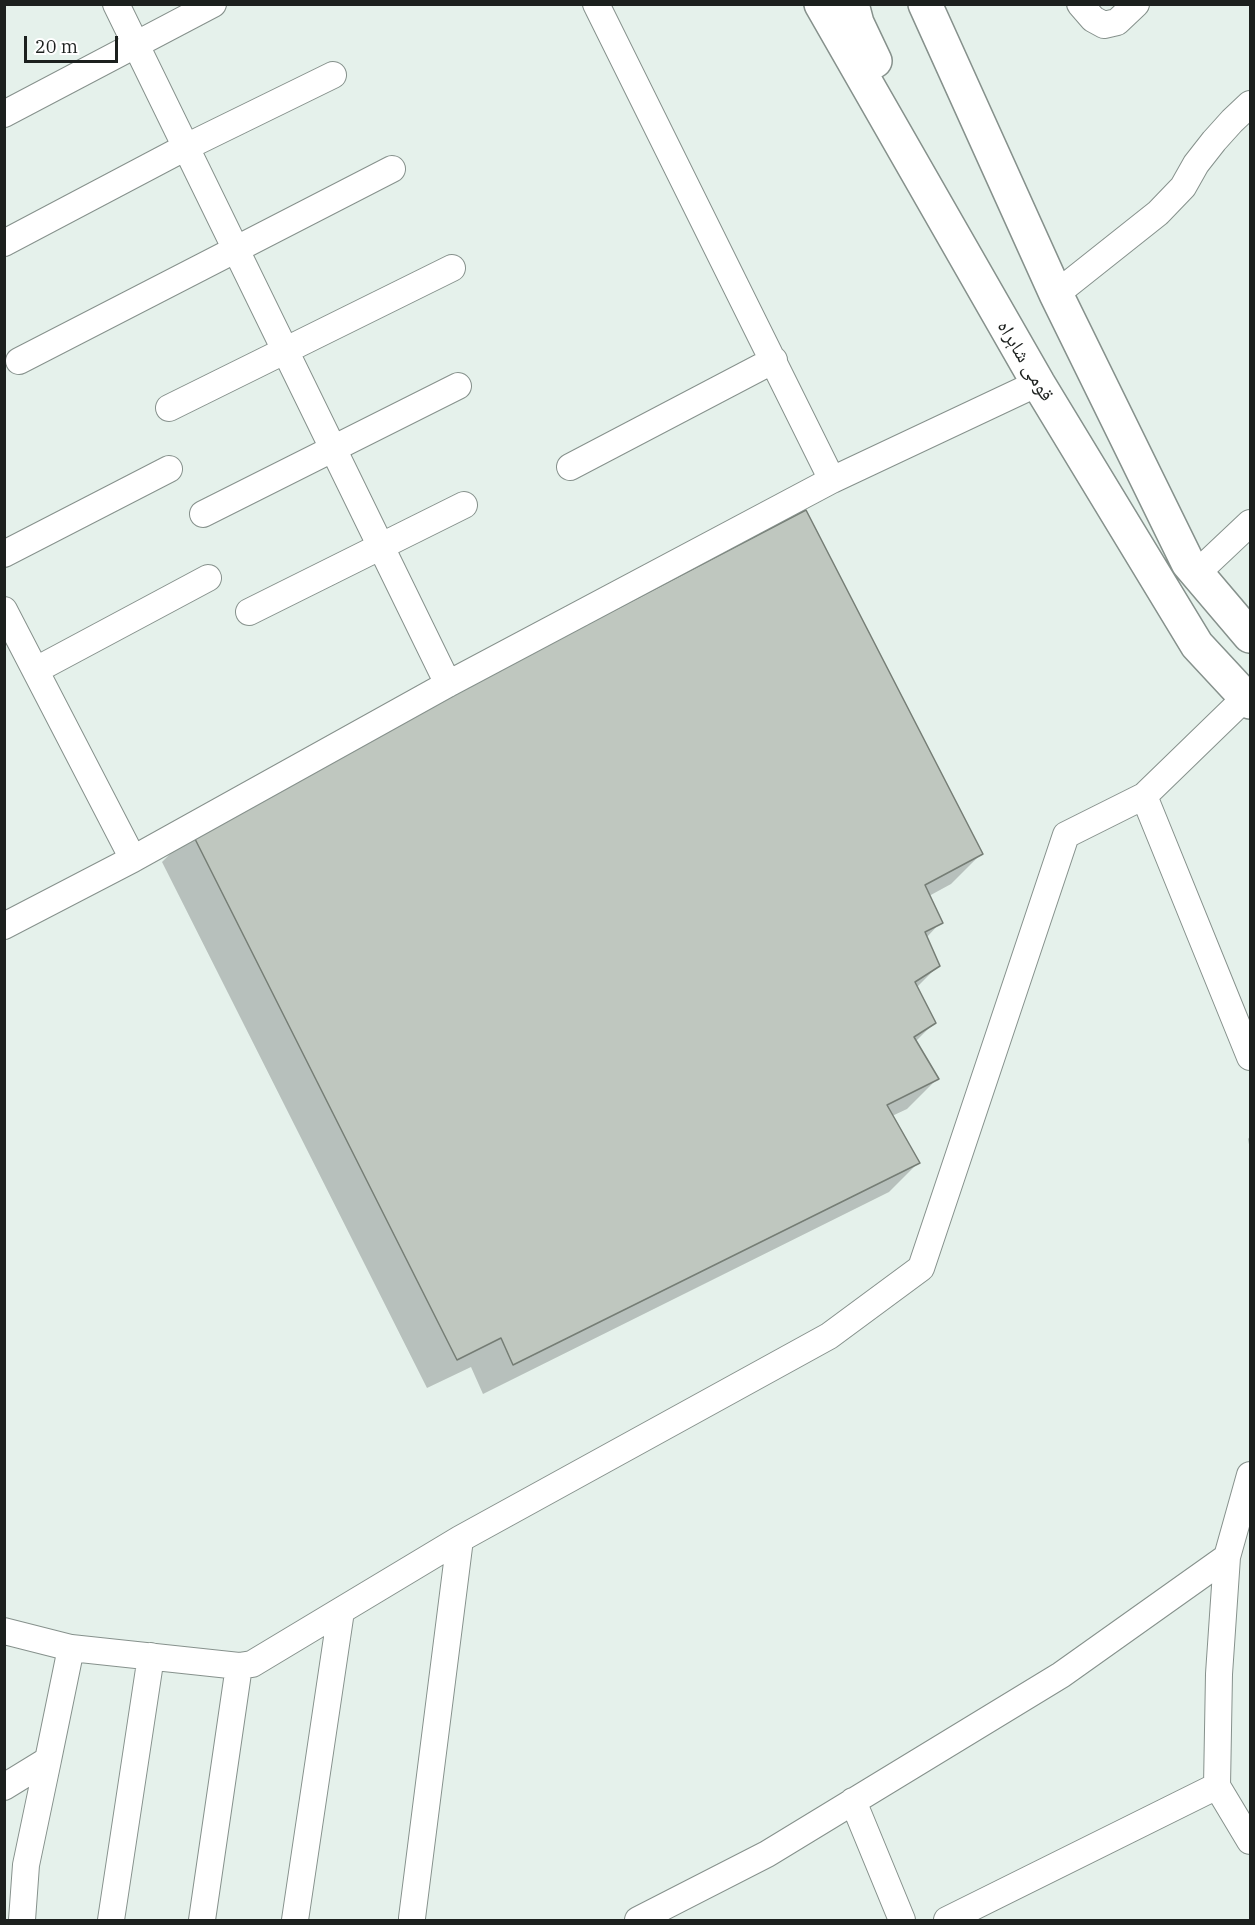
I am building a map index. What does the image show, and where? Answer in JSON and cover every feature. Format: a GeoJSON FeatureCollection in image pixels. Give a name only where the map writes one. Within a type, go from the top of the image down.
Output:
{"type":"FeatureCollection","features":[{"type":"Feature","properties":{"kind":"highway","name":"قومی شاہراہ"},"geometry":{"type":"LineString","coordinates":[[820,4],[1038,383],[1197,645],[1248,700]]}},
{"type":"Feature","properties":{"kind":"highway"},"geometry":{"type":"LineString","coordinates":[[852,4],[857,23],[894,101],[930,196]]}},
{"type":"Feature","properties":{"kind":"highway"},"geometry":{"type":"LineString","coordinates":[[925,4],[1056,294],[1188,563],[1251,636]]}},
{"type":"Feature","properties":{"kind":"street"},"geometry":{"type":"LineString","coordinates":[[116,4],[448,684]]}},
{"type":"Feature","properties":{"kind":"street"},"geometry":{"type":"LineString","coordinates":[[4,114],[213,4]]}},
{"type":"Feature","properties":{"kind":"street"},"geometry":{"type":"LineString","coordinates":[[596,4],[832,480]]}},
{"type":"Feature","properties":{"kind":"street"},"geometry":{"type":"LineString","coordinates":[[1080,4],[1097,22],[1104,25],[1117,22],[1136,4]]}},
{"type":"Feature","properties":{"kind":"street"},"geometry":{"type":"LineString","coordinates":[[4,243],[186,147],[333,75]]}},
{"type":"Feature","properties":{"kind":"street"},"geometry":{"type":"LineString","coordinates":[[1056,294],[1158,213],[1183,187],[1196,164],[1214,141],[1251,104]]}},
{"type":"Feature","properties":{"kind":"street"},"geometry":{"type":"LineString","coordinates":[[20,361],[392,169]]}},
{"type":"Feature","properties":{"kind":"street"},"geometry":{"type":"LineString","coordinates":[[169,408],[452,268]]}},
{"type":"Feature","properties":{"kind":"street"},"geometry":{"type":"LineString","coordinates":[[570,467],[774,360]]}},
{"type":"Feature","properties":{"kind":"street"},"geometry":{"type":"LineString","coordinates":[[4,926],[133,859],[448,684],[832,480],[1038,383]]}},
{"type":"Feature","properties":{"kind":"street"},"geometry":{"type":"LineString","coordinates":[[202,514],[458,386]]}},
{"type":"Feature","properties":{"kind":"street"},"geometry":{"type":"LineString","coordinates":[[4,554],[169,469]]}},
{"type":"Feature","properties":{"kind":"street"},"geometry":{"type":"LineString","coordinates":[[249,612],[464,505]]}},
{"type":"Feature","properties":{"kind":"street"},"geometry":{"type":"LineString","coordinates":[[1197,573],[1251,523]]}},
{"type":"Feature","properties":{"kind":"street"},"geometry":{"type":"LineString","coordinates":[[36,670],[208,578]]}},
{"type":"Feature","properties":{"kind":"street"},"geometry":{"type":"LineString","coordinates":[[4,610],[133,859]]}},
{"type":"Feature","properties":{"kind":"street"},"geometry":{"type":"LineString","coordinates":[[4,1631],[71,1648],[239,1666],[252,1664],[460,1539],[829,1336],[921,1268],[1066,835],[1144,796],[1248,700]]}},
{"type":"Feature","properties":{"kind":"street"},"geometry":{"type":"LineString","coordinates":[[1144,796],[1251,1057]]}},
{"type":"Feature","properties":{"kind":"street"},"geometry":{"type":"LineString","coordinates":[[1251,1475],[1227,1557],[1219,1674],[1217,1786],[1251,1841]]}},
{"type":"Feature","properties":{"kind":"street"},"geometry":{"type":"LineString","coordinates":[[412,1918],[460,1539]]}},
{"type":"Feature","properties":{"kind":"street"},"geometry":{"type":"LineString","coordinates":[[638,1920],[767,1854],[1061,1675],[1227,1557]]}},
{"type":"Feature","properties":{"kind":"street"},"geometry":{"type":"LineString","coordinates":[[295,1920],[341,1611]]}},
{"type":"Feature","properties":{"kind":"street"},"geometry":{"type":"LineString","coordinates":[[22,1920],[27,1865],[71,1648]]}},
{"type":"Feature","properties":{"kind":"street"},"geometry":{"type":"LineString","coordinates":[[111,1920],[151,1656]]}},
{"type":"Feature","properties":{"kind":"street"},"geometry":{"type":"LineString","coordinates":[[202,1920],[239,1666]]}},
{"type":"Feature","properties":{"kind":"street"},"geometry":{"type":"LineString","coordinates":[[4,1787],[48,1760]]}},
{"type":"Feature","properties":{"kind":"street"},"geometry":{"type":"LineString","coordinates":[[947,1920],[1217,1786]]}},
{"type":"Feature","properties":{"kind":"street"},"geometry":{"type":"LineString","coordinates":[[853,1801],[902,1920]]}},
{"type":"Feature","properties":{"kind":"building"},"geometry":{"type":"Polygon","coordinates":[[[806,510],[983,854],[925,885],[943,923],[925,932],[940,966],[915,982],[936,1023],[914,1037],[939,1079],[887,1105],[920,1163],[513,1365],[501,1338],[457,1360],[191,831],[806,510]]]}}]}
